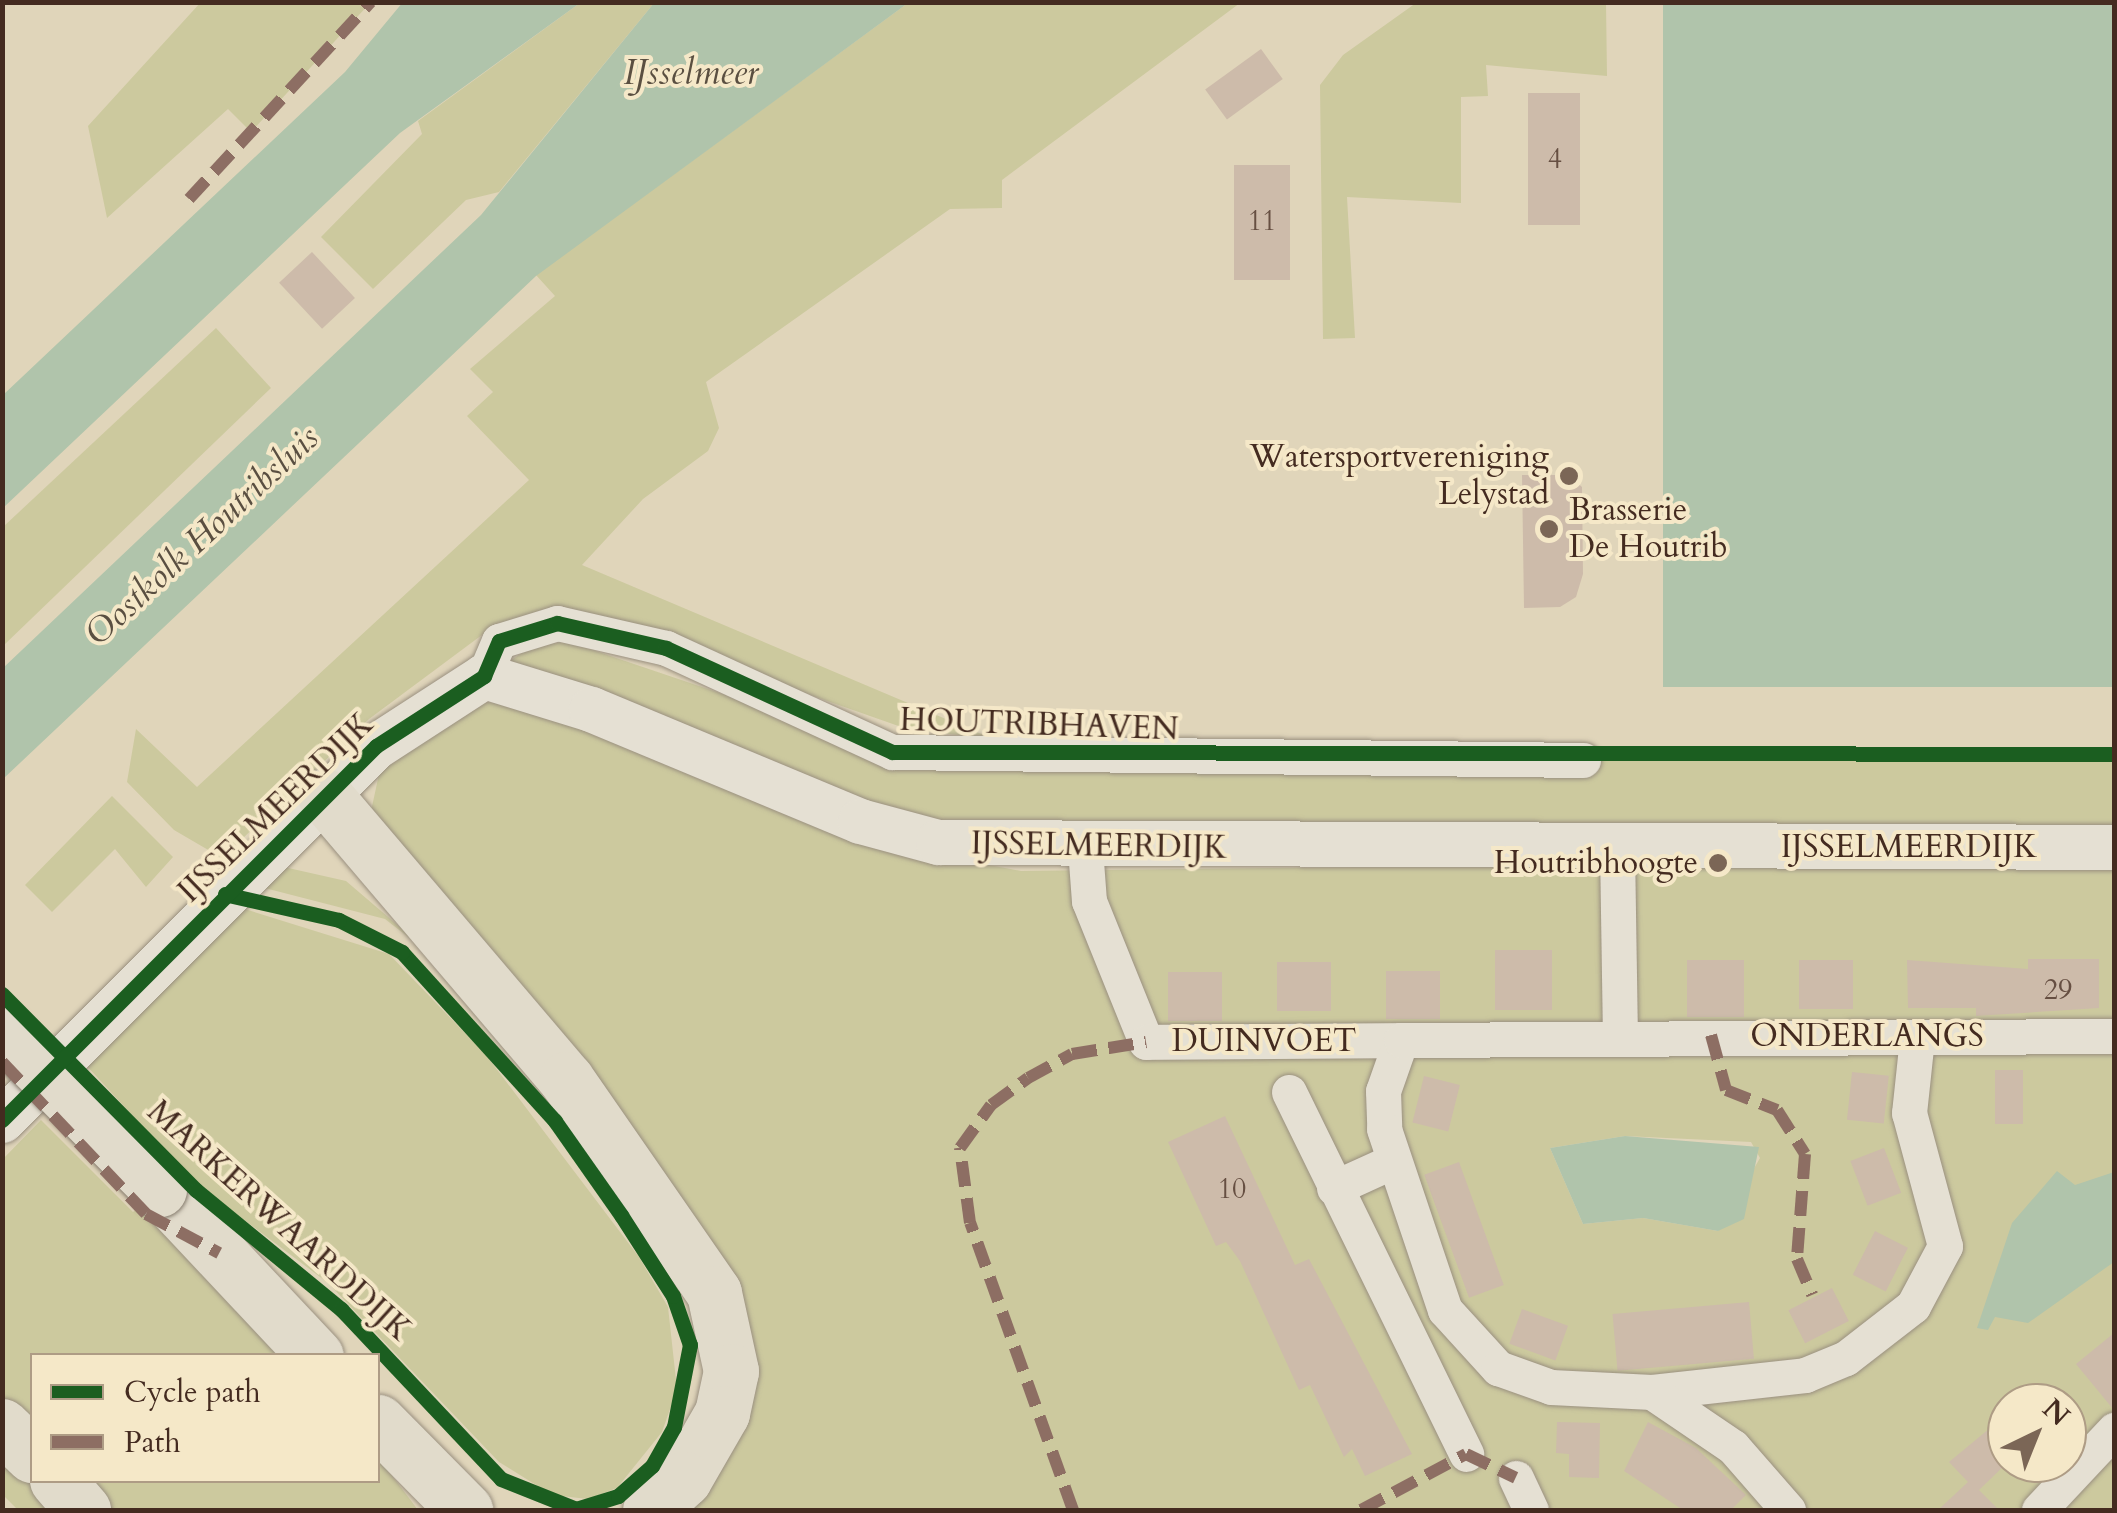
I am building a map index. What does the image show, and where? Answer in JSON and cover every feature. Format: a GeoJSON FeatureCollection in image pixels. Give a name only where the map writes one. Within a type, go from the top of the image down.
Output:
{"type":"FeatureCollection","features":[{"type":"Feature","properties":{"kind":"main road"},"geometry":{"type":"LineString","coordinates":[[313,808],[431,928],[566,1079],[714,1294],[731,1371],[722,1413],[684,1479],[650,1509]]}},
{"type":"Feature","properties":{"kind":"main road","name":"MARKERWAARDDIJK"},"geometry":{"type":"LineString","coordinates":[[2,1031],[313,1353]]}},
{"type":"Feature","properties":{"kind":"main road"},"geometry":{"type":"LineString","coordinates":[[2,1426],[30,1453]]}},
{"type":"Feature","properties":{"kind":"main road"},"geometry":{"type":"LineString","coordinates":[[380,1426],[466,1510]]}},
{"type":"Feature","properties":{"kind":"main road"},"geometry":{"type":"LineString","coordinates":[[380,1427],[441,1510]]}},
{"type":"Feature","properties":{"kind":"main road"},"geometry":{"type":"LineString","coordinates":[[60,1483],[83,1510]]}},
{"type":"Feature","properties":{"kind":"street","name":"HOUTRIBHAVEN"},"geometry":{"type":"LineString","coordinates":[[484,676],[498,641],[557,623],[666,648],[892,752],[1583,760]]}},
{"type":"Feature","properties":{"kind":"street","name":"IJSSELMEERDIJK"},"geometry":{"type":"LineString","coordinates":[[2,1120],[118,998],[376,746],[484,676],[591,709],[860,821],[938,842],[1084,848],[2114,847]]}},
{"type":"Feature","properties":{"kind":"street","name":"DUINVOET"},"geometry":{"type":"LineString","coordinates":[[1084,848],[1089,901],[1146,1042],[1401,1040],[1383,1090],[1391,1162],[1445,1310],[1476,1350],[1551,1387],[1652,1392],[1804,1375],[1846,1358],[1913,1306],[1945,1246],[1909,1114],[1917,1038]]}},
{"type":"Feature","properties":{"kind":"street"},"geometry":{"type":"LineString","coordinates":[[1617,848],[1620,1034]]}},
{"type":"Feature","properties":{"kind":"street","name":"ONDERLANGS"},"geometry":{"type":"LineString","coordinates":[[1401,1040],[1620,1034],[2114,1036]]}},
{"type":"Feature","properties":{"kind":"street","name":"DUINVOET"},"geometry":{"type":"LineString","coordinates":[[1289,1092],[1466,1454]]}},
{"type":"Feature","properties":{"kind":"street"},"geometry":{"type":"LineString","coordinates":[[1334,1188],[1391,1162]]}},
{"type":"Feature","properties":{"kind":"street"},"geometry":{"type":"LineString","coordinates":[[1652,1392],[1733,1447],[1788,1510]]}},
{"type":"Feature","properties":{"kind":"street"},"geometry":{"type":"LineString","coordinates":[[2040,1510],[2114,1430]]}},
{"type":"Feature","properties":{"kind":"street"},"geometry":{"type":"LineString","coordinates":[[1516,1478],[1531,1510]]}},
{"type":"Feature","properties":{"kind":"shaded area"},"geometry":{"type":"Polygon","coordinates":[[[201,2],[370,3],[251,132],[228,109],[107,218],[88,126],[201,2]]]}},
{"type":"Feature","properties":{"kind":"shaded area"},"geometry":{"type":"Polygon","coordinates":[[[580,3],[654,3],[499,192],[466,200],[373,289],[321,237],[422,134],[418,121],[580,3]]]}},
{"type":"Feature","properties":{"kind":"shaded area"},"geometry":{"type":"Polygon","coordinates":[[[908,3],[1240,3],[1002,180],[1002,208],[950,209],[706,382],[719,428],[708,451],[643,499],[582,565],[993,739],[907,729],[612,625],[498,623],[369,719],[222,858],[174,830],[127,782],[136,729],[197,787],[529,480],[467,416],[493,392],[470,369],[555,296],[536,275],[908,3]]]}},
{"type":"Feature","properties":{"kind":"shaded area"},"geometry":{"type":"Polygon","coordinates":[[[1416,3],[1606,3],[1607,76],[1486,65],[1488,96],[1461,97],[1461,203],[1347,197],[1355,338],[1323,339],[1320,85],[1343,55],[1416,3]]]}},
{"type":"Feature","properties":{"kind":"shaded area"},"geometry":{"type":"Polygon","coordinates":[[[216,328],[271,388],[3,646],[3,527],[216,328]]]}},
{"type":"Feature","properties":{"kind":"shaded area"},"geometry":{"type":"Polygon","coordinates":[[[569,642],[912,758],[1137,766],[2114,755],[2114,833],[1077,836],[882,817],[500,668],[533,645],[569,642]]]}},
{"type":"Feature","properties":{"kind":"shaded area"},"geometry":{"type":"Polygon","coordinates":[[[482,702],[553,705],[869,842],[1021,871],[2114,858],[2114,1510],[682,1510],[727,1461],[750,1381],[368,825],[381,765],[482,702]],[[1625,1136],[1550,1148],[1583,1224],[1643,1218],[1718,1231],[1760,1158],[1751,1142],[1625,1136]]]}},
{"type":"Feature","properties":{"kind":"shaded area"},"geometry":{"type":"Polygon","coordinates":[[[112,796],[173,857],[146,887],[115,849],[52,912],[25,885],[112,796]]]}},
{"type":"Feature","properties":{"kind":"shaded area"},"geometry":{"type":"Polygon","coordinates":[[[275,865],[346,881],[443,964],[385,919],[253,885],[275,865]]]}},
{"type":"Feature","properties":{"kind":"shaded area"},"geometry":{"type":"Polygon","coordinates":[[[235,906],[389,954],[486,1055],[639,1257],[668,1307],[677,1389],[662,1432],[617,1488],[588,1499],[552,1495],[499,1462],[328,1283],[195,1183],[85,1064],[235,906]]]}},
{"type":"Feature","properties":{"kind":"shaded area"},"geometry":{"type":"Polygon","coordinates":[[[41,1120],[133,1212],[146,1201],[282,1353],[30,1353],[30,1439],[3,1410],[3,1159],[41,1120]]]}},
{"type":"Feature","properties":{"kind":"shaded area"},"geometry":{"type":"Polygon","coordinates":[[[2,1455],[53,1510],[18,1510],[3,1495],[2,1455]]]}},
{"type":"Feature","properties":{"kind":"shaded area"},"geometry":{"type":"Polygon","coordinates":[[[380,1460],[418,1510],[98,1510],[73,1483],[380,1483],[380,1460]]]}},
{"type":"Feature","properties":{"kind":"water"},"geometry":{"type":"Polygon","coordinates":[[[403,2],[580,3],[400,133],[3,508],[3,395],[345,72],[403,2]]]}},
{"type":"Feature","properties":{"kind":"water"},"geometry":{"type":"Polygon","coordinates":[[[654,3],[908,3],[536,276],[3,779],[3,668],[481,215],[654,3]]]}},
{"type":"Feature","properties":{"kind":"water"},"geometry":{"type":"Polygon","coordinates":[[[1663,3],[2114,3],[2114,687],[1663,687],[1663,3]]]}},
{"type":"Feature","properties":{"kind":"water"},"geometry":{"type":"Polygon","coordinates":[[[1625,1136],[1759,1147],[1744,1219],[1718,1231],[1643,1218],[1583,1224],[1550,1148],[1625,1136]]]}},
{"type":"Feature","properties":{"kind":"water"},"geometry":{"type":"Polygon","coordinates":[[[2057,1171],[2075,1185],[2114,1172],[2114,1262],[2028,1323],[1995,1317],[1988,1330],[1977,1328],[2012,1223],[2057,1171]]]}},
{"type":"Feature","properties":{"kind":"building"},"geometry":{"type":"Polygon","coordinates":[[[1261,49],[1283,79],[1227,119],[1205,90],[1261,49]]]}},
{"type":"Feature","properties":{"kind":"building"},"geometry":{"type":"Polygon","coordinates":[[[1528,93],[1580,93],[1580,225],[1528,225],[1528,93]]]}},
{"type":"Feature","properties":{"kind":"building"},"geometry":{"type":"Polygon","coordinates":[[[1234,165],[1290,165],[1290,280],[1234,280],[1234,165]]]}},
{"type":"Feature","properties":{"kind":"building"},"geometry":{"type":"Polygon","coordinates":[[[312,252],[355,298],[322,329],[279,283],[312,252]]]}},
{"type":"Feature","properties":{"kind":"building"},"geometry":{"type":"Polygon","coordinates":[[[1522,475],[1568,475],[1582,487],[1583,574],[1576,597],[1560,607],[1524,608],[1522,475]]]}},
{"type":"Feature","properties":{"kind":"building"},"geometry":{"type":"Polygon","coordinates":[[[1495,950],[1552,950],[1552,1010],[1495,1010],[1495,950]]]}},
{"type":"Feature","properties":{"kind":"building"},"geometry":{"type":"Polygon","coordinates":[[[2028,959],[2099,959],[2099,1008],[1976,1016],[1976,1008],[1908,1008],[1907,960],[2028,969],[2028,959]]]}},
{"type":"Feature","properties":{"kind":"building"},"geometry":{"type":"Polygon","coordinates":[[[1687,960],[1744,960],[1744,1017],[1687,1017],[1687,960]]]}},
{"type":"Feature","properties":{"kind":"building"},"geometry":{"type":"Polygon","coordinates":[[[1799,960],[1853,960],[1853,1009],[1799,1009],[1799,960]]]}},
{"type":"Feature","properties":{"kind":"building"},"geometry":{"type":"Polygon","coordinates":[[[1277,962],[1331,962],[1331,1011],[1277,1011],[1277,962]]]}},
{"type":"Feature","properties":{"kind":"building"},"geometry":{"type":"Polygon","coordinates":[[[1386,971],[1440,971],[1440,1019],[1386,1019],[1386,971]]]}},
{"type":"Feature","properties":{"kind":"building"},"geometry":{"type":"Polygon","coordinates":[[[1168,972],[1222,972],[1222,1021],[1168,1021],[1168,972]]]}},
{"type":"Feature","properties":{"kind":"building"},"geometry":{"type":"Polygon","coordinates":[[[1995,1070],[2023,1070],[2023,1124],[1995,1124],[1995,1070]]]}},
{"type":"Feature","properties":{"kind":"building"},"geometry":{"type":"Polygon","coordinates":[[[1852,1072],[1889,1076],[1884,1124],[1847,1120],[1852,1072]]]}},
{"type":"Feature","properties":{"kind":"building"},"geometry":{"type":"Polygon","coordinates":[[[1424,1076],[1460,1085],[1448,1132],[1412,1123],[1424,1076]]]}},
{"type":"Feature","properties":{"kind":"building"},"geometry":{"type":"Polygon","coordinates":[[[1225,1116],[1295,1265],[1309,1259],[1412,1454],[1365,1476],[1352,1449],[1344,1457],[1310,1385],[1299,1390],[1240,1261],[1226,1242],[1216,1246],[1168,1142],[1225,1116]]]}},
{"type":"Feature","properties":{"kind":"building"},"geometry":{"type":"Polygon","coordinates":[[[1884,1148],[1901,1193],[1868,1206],[1850,1161],[1884,1148]]]}},
{"type":"Feature","properties":{"kind":"building"},"geometry":{"type":"Polygon","coordinates":[[[1459,1162],[1504,1285],[1469,1298],[1424,1175],[1459,1162]]]}},
{"type":"Feature","properties":{"kind":"building"},"geometry":{"type":"Polygon","coordinates":[[[1875,1231],[1908,1248],[1886,1291],[1853,1275],[1875,1231]]]}},
{"type":"Feature","properties":{"kind":"building"},"geometry":{"type":"Polygon","coordinates":[[[1832,1288],[1849,1321],[1805,1343],[1788,1310],[1832,1288]]]}},
{"type":"Feature","properties":{"kind":"building"},"geometry":{"type":"Polygon","coordinates":[[[1749,1302],[1754,1359],[1617,1371],[1613,1314],[1749,1302]]]}},
{"type":"Feature","properties":{"kind":"building"},"geometry":{"type":"Polygon","coordinates":[[[1522,1309],[1568,1326],[1555,1361],[1509,1344],[1522,1309]]]}},
{"type":"Feature","properties":{"kind":"building"},"geometry":{"type":"Polygon","coordinates":[[[2114,1333],[2114,1409],[2113,1409],[2076,1364],[2114,1333]]]}},
{"type":"Feature","properties":{"kind":"building"},"geometry":{"type":"Polygon","coordinates":[[[1557,1422],[1600,1423],[1599,1478],[1569,1477],[1569,1454],[1556,1453],[1557,1422]]]}},
{"type":"Feature","properties":{"kind":"building"},"geometry":{"type":"Polygon","coordinates":[[[1648,1422],[1696,1448],[1746,1495],[1731,1510],[1683,1510],[1624,1471],[1648,1422]]]}},
{"type":"Feature","properties":{"kind":"building"},"geometry":{"type":"Polygon","coordinates":[[[1987,1431],[1987,1482],[1979,1490],[1999,1510],[1938,1510],[1968,1482],[1949,1462],[1987,1431]]]}},
{"type":"Feature","properties":{"kind":"marked path"},"geometry":{"type":"LineString","coordinates":[[189,199],[371,2]]}},
{"type":"Feature","properties":{"kind":"marked path"},"geometry":{"type":"LineString","coordinates":[[1711,1035],[1726,1090],[1777,1110],[1805,1154],[1797,1259],[1812,1295]]}},
{"type":"Feature","properties":{"kind":"marked path"},"geometry":{"type":"LineString","coordinates":[[1073,1510],[970,1223],[960,1148],[991,1105],[1028,1078],[1072,1054],[1146,1042]]}},
{"type":"Feature","properties":{"kind":"marked path"},"geometry":{"type":"LineString","coordinates":[[2,1062],[146,1214],[219,1253]]}},
{"type":"Feature","properties":{"kind":"marked path"},"geometry":{"type":"LineString","coordinates":[[1361,1510],[1466,1454],[1516,1478]]}},
{"type":"Feature","properties":{"kind":"cycle path"},"geometry":{"type":"LineString","coordinates":[[2,1120],[376,746],[484,676],[499,641],[557,623],[666,648],[892,752],[2114,754]]}},
{"type":"Feature","properties":{"kind":"cycle path"},"geometry":{"type":"LineString","coordinates":[[2,994],[196,1190],[341,1309],[501,1479],[576,1509],[618,1496],[652,1466],[674,1427],[690,1345],[673,1296],[621,1215],[555,1121],[402,952],[339,920],[225,894]]}},
{"type":"Feature","properties":{"kind":"place","name":"Watersportvereniging Lelystad"},"geometry":{"type":"Point","coordinates":[1569,476]}},
{"type":"Feature","properties":{"kind":"place","name":"Brasserie De Houtrib"},"geometry":{"type":"Point","coordinates":[1549,529]}},
{"type":"Feature","properties":{"kind":"place","name":"Houtribhoogte"},"geometry":{"type":"Point","coordinates":[1718,863]}},
{"type":"Feature","properties":{"kind":"water label","name":"IJsselmeer"},"geometry":{"type":"Point","coordinates":[691,73]}},
{"type":"Feature","properties":{"kind":"water label","name":"Oostkolk Houtribsluis"},"geometry":{"type":"Point","coordinates":[202,536]}}]}
